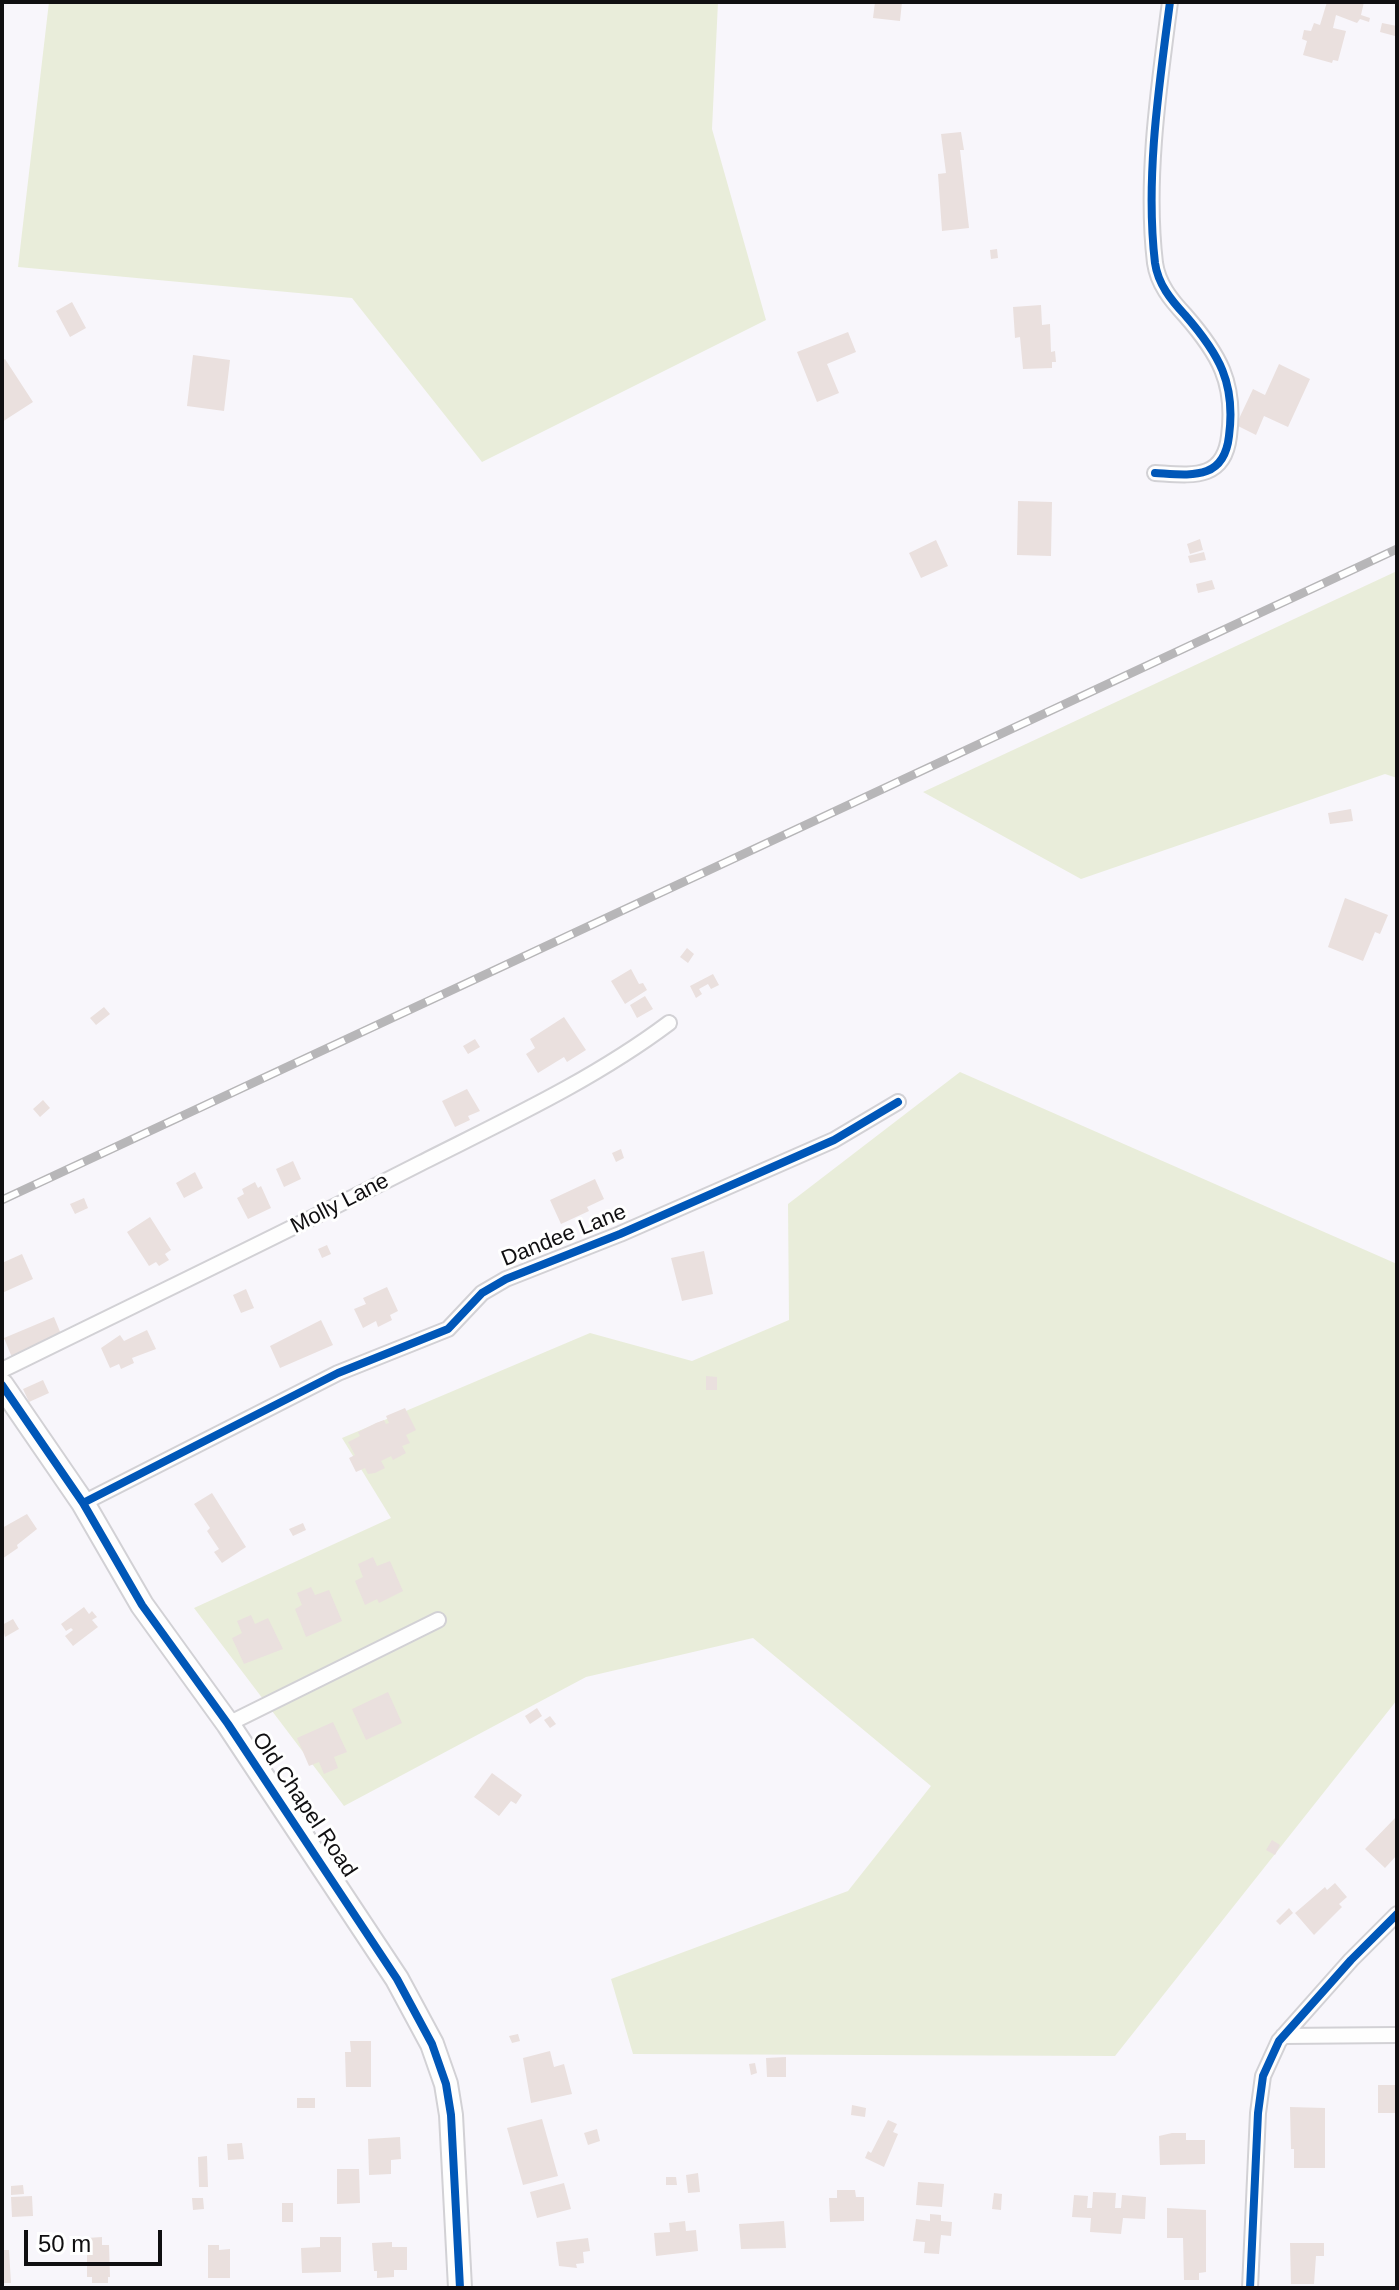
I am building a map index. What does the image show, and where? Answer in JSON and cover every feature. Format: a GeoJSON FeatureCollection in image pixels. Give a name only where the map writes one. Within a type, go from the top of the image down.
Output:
{"type":"FeatureCollection","features":[{"type":"Feature","properties":{"kind":"street"},"geometry":{"type":"LineString","coordinates":[[1155,473],[1199,474],[1213,469],[1222,461],[1228,447],[1230,402],[1228,382],[1220,362],[1162,285],[1156,266],[1154,149],[1170,2]]}},
{"type":"Feature","properties":{"kind":"street","name":"Molly Lane"},"geometry":{"type":"LineString","coordinates":[[2,1370],[550,1097],[598,1072],[669,1023]]}},
{"type":"Feature","properties":{"kind":"street","name":"Dandee Lane"},"geometry":{"type":"LineString","coordinates":[[83,1503],[338,1373],[448,1329],[482,1293],[506,1279],[620,1234],[834,1140],[898,1102]]}},
{"type":"Feature","properties":{"kind":"street","name":"Old Chapel Road"},"geometry":{"type":"LineString","coordinates":[[2,1385],[83,1503],[142,1605],[228,1724],[397,1979],[440,2062],[451,2115],[460,2288]]}},
{"type":"Feature","properties":{"kind":"street"},"geometry":{"type":"LineString","coordinates":[[228,1724],[438,1620]]}},
{"type":"Feature","properties":{"kind":"street"},"geometry":{"type":"LineString","coordinates":[[1250,2288],[1260,2089],[1269,2059],[1283,2036],[1397,1914]]}},
{"type":"Feature","properties":{"kind":"street"},"geometry":{"type":"LineString","coordinates":[[1283,2036],[1397,2035]]}},
{"type":"Feature","properties":{"kind":"green space"},"geometry":{"type":"Polygon","coordinates":[[[49,2],[718,2],[712,129],[766,320],[482,462],[352,298],[18,267],[49,2]]]}},
{"type":"Feature","properties":{"kind":"green space"},"geometry":{"type":"Polygon","coordinates":[[[1397,571],[1397,778],[1385,774],[1081,879],[923,792],[1397,571]]]}},
{"type":"Feature","properties":{"kind":"green space"},"geometry":{"type":"Polygon","coordinates":[[[960,1072],[1397,1264],[1397,1700],[1115,2056],[633,2054],[611,1979],[848,1891],[931,1786],[753,1638],[586,1677],[344,1806],[194,1608],[391,1518],[342,1438],[590,1333],[692,1361],[789,1320],[788,1204],[960,1072]]]}},
{"type":"Feature","properties":{"kind":"building"},"geometry":{"type":"Polygon","coordinates":[[[875,2],[902,2],[900,21],[873,18],[875,2]]]}},
{"type":"Feature","properties":{"kind":"building"},"geometry":{"type":"Polygon","coordinates":[[[1327,2],[1364,2],[1361,15],[1370,18],[1369,22],[1360,19],[1357,23],[1336,15],[1333,28],[1346,31],[1338,61],[1333,60],[1332,63],[1303,55],[1307,41],[1302,39],[1304,30],[1311,31],[1314,23],[1320,25],[1327,2]]]}},
{"type":"Feature","properties":{"kind":"building"},"geometry":{"type":"Polygon","coordinates":[[[1382,23],[1397,26],[1395,36],[1380,32],[1382,23]]]}},
{"type":"Feature","properties":{"kind":"building"},"geometry":{"type":"Polygon","coordinates":[[[961,132],[964,150],[960,150],[969,228],[942,231],[938,174],[946,173],[941,134],[961,132]]]}},
{"type":"Feature","properties":{"kind":"building"},"geometry":{"type":"Polygon","coordinates":[[[997,249],[998,258],[991,259],[990,250],[997,249]]]}},
{"type":"Feature","properties":{"kind":"building"},"geometry":{"type":"Polygon","coordinates":[[[72,302],[86,328],[70,337],[56,311],[72,302]]]}},
{"type":"Feature","properties":{"kind":"building"},"geometry":{"type":"Polygon","coordinates":[[[1041,305],[1042,325],[1050,324],[1051,352],[1055,351],[1056,362],[1052,362],[1052,368],[1023,369],[1020,337],[1015,338],[1013,307],[1041,305]]]}},
{"type":"Feature","properties":{"kind":"building"},"geometry":{"type":"Polygon","coordinates":[[[848,332],[856,352],[827,364],[839,393],[817,402],[797,352],[848,332]]]}},
{"type":"Feature","properties":{"kind":"building"},"geometry":{"type":"Polygon","coordinates":[[[193,355],[230,360],[224,411],[187,406],[193,355]]]}},
{"type":"Feature","properties":{"kind":"building"},"geometry":{"type":"Polygon","coordinates":[[[5,359],[33,402],[2,422],[2,361],[5,359]]]}},
{"type":"Feature","properties":{"kind":"building"},"geometry":{"type":"Polygon","coordinates":[[[1279,364],[1310,379],[1288,427],[1264,416],[1256,435],[1236,425],[1253,389],[1265,395],[1279,364]]]}},
{"type":"Feature","properties":{"kind":"building"},"geometry":{"type":"Polygon","coordinates":[[[1018,501],[1052,502],[1051,556],[1017,555],[1018,501]]]}},
{"type":"Feature","properties":{"kind":"building"},"geometry":{"type":"Polygon","coordinates":[[[1200,539],[1203,550],[1190,554],[1187,544],[1200,539]]]}},
{"type":"Feature","properties":{"kind":"building"},"geometry":{"type":"Polygon","coordinates":[[[936,540],[948,566],[921,578],[909,553],[936,540]]]}},
{"type":"Feature","properties":{"kind":"building"},"geometry":{"type":"Polygon","coordinates":[[[1204,552],[1206,560],[1190,563],[1188,556],[1204,552]]]}},
{"type":"Feature","properties":{"kind":"building"},"geometry":{"type":"Polygon","coordinates":[[[1212,580],[1215,589],[1198,593],[1196,584],[1212,580]]]}},
{"type":"Feature","properties":{"kind":"building"},"geometry":{"type":"Polygon","coordinates":[[[1351,809],[1353,821],[1330,824],[1328,813],[1351,809]]]}},
{"type":"Feature","properties":{"kind":"building"},"geometry":{"type":"Polygon","coordinates":[[[1345,898],[1388,915],[1380,934],[1375,932],[1363,961],[1328,947],[1345,898]]]}},
{"type":"Feature","properties":{"kind":"building"},"geometry":{"type":"Polygon","coordinates":[[[687,948],[694,954],[688,963],[680,957],[687,948]]]}},
{"type":"Feature","properties":{"kind":"building"},"geometry":{"type":"Polygon","coordinates":[[[631,969],[639,984],[643,983],[647,990],[625,1004],[611,981],[631,969]]]}},
{"type":"Feature","properties":{"kind":"building"},"geometry":{"type":"Polygon","coordinates":[[[713,974],[719,985],[711,989],[708,984],[699,989],[702,994],[696,998],[690,986],[713,974]]]}},
{"type":"Feature","properties":{"kind":"building"},"geometry":{"type":"Polygon","coordinates":[[[645,996],[653,1009],[637,1018],[630,1005],[645,996]]]}},
{"type":"Feature","properties":{"kind":"building"},"geometry":{"type":"Polygon","coordinates":[[[104,1007],[110,1014],[96,1025],[90,1018],[104,1007]]]}},
{"type":"Feature","properties":{"kind":"building"},"geometry":{"type":"Polygon","coordinates":[[[564,1017],[586,1050],[567,1062],[564,1057],[538,1073],[526,1054],[535,1048],[530,1039],[564,1017]]]}},
{"type":"Feature","properties":{"kind":"building"},"geometry":{"type":"Polygon","coordinates":[[[475,1039],[480,1047],[468,1054],[463,1046],[475,1039]]]}},
{"type":"Feature","properties":{"kind":"building"},"geometry":{"type":"Polygon","coordinates":[[[467,1089],[480,1111],[455,1127],[442,1101],[467,1089]]]}},
{"type":"Feature","properties":{"kind":"building"},"geometry":{"type":"Polygon","coordinates":[[[43,1100],[50,1108],[40,1117],[33,1109],[43,1100]]]}},
{"type":"Feature","properties":{"kind":"building"},"geometry":{"type":"Polygon","coordinates":[[[621,1149],[624,1158],[616,1162],[612,1153],[621,1149]]]}},
{"type":"Feature","properties":{"kind":"building"},"geometry":{"type":"Polygon","coordinates":[[[293,1161],[301,1179],[284,1187],[276,1169],[293,1161]]]}},
{"type":"Feature","properties":{"kind":"building"},"geometry":{"type":"Polygon","coordinates":[[[195,1172],[203,1188],[184,1198],[176,1183],[195,1172]]]}},
{"type":"Feature","properties":{"kind":"building"},"geometry":{"type":"Polygon","coordinates":[[[595,1179],[604,1199],[587,1207],[589,1211],[561,1224],[550,1200],[595,1179]]]}},
{"type":"Feature","properties":{"kind":"building"},"geometry":{"type":"Polygon","coordinates":[[[255,1182],[258,1188],[261,1186],[271,1208],[248,1219],[237,1198],[244,1194],[242,1189],[255,1182]]]}},
{"type":"Feature","properties":{"kind":"building"},"geometry":{"type":"Polygon","coordinates":[[[84,1198],[88,1208],[75,1214],[70,1204],[84,1198]]]}},
{"type":"Feature","properties":{"kind":"building"},"geometry":{"type":"Polygon","coordinates":[[[150,1217],[171,1250],[165,1254],[169,1260],[159,1266],[156,1262],[149,1266],[127,1232],[150,1217]]]}},
{"type":"Feature","properties":{"kind":"building"},"geometry":{"type":"Polygon","coordinates":[[[327,1245],[331,1254],[322,1258],[318,1249],[327,1245]]]}},
{"type":"Feature","properties":{"kind":"building"},"geometry":{"type":"Polygon","coordinates":[[[704,1251],[713,1294],[682,1301],[671,1258],[704,1251]]]}},
{"type":"Feature","properties":{"kind":"building"},"geometry":{"type":"Polygon","coordinates":[[[22,1254],[33,1279],[2,1293],[2,1263],[22,1254]]]}},
{"type":"Feature","properties":{"kind":"building"},"geometry":{"type":"Polygon","coordinates":[[[387,1287],[398,1311],[390,1315],[392,1320],[378,1327],[376,1321],[363,1328],[354,1309],[366,1304],[363,1298],[387,1287]]]}},
{"type":"Feature","properties":{"kind":"building"},"geometry":{"type":"Polygon","coordinates":[[[246,1289],[254,1308],[241,1313],[233,1295],[246,1289]]]}},
{"type":"Feature","properties":{"kind":"building"},"geometry":{"type":"Polygon","coordinates":[[[54,1317],[63,1339],[13,1360],[4,1338],[54,1317]]]}},
{"type":"Feature","properties":{"kind":"building"},"geometry":{"type":"Polygon","coordinates":[[[321,1320],[333,1345],[280,1368],[270,1346],[321,1320]]]}},
{"type":"Feature","properties":{"kind":"building"},"geometry":{"type":"Polygon","coordinates":[[[147,1330],[156,1349],[132,1358],[134,1363],[121,1369],[119,1364],[110,1368],[101,1348],[120,1335],[124,1341],[147,1330]]]}},
{"type":"Feature","properties":{"kind":"building"},"geometry":{"type":"Polygon","coordinates":[[[706,1376],[717,1377],[717,1390],[706,1390],[706,1376]]]}},
{"type":"Feature","properties":{"kind":"building"},"geometry":{"type":"Polygon","coordinates":[[[43,1380],[49,1393],[29,1402],[23,1389],[43,1380]]]}},
{"type":"Feature","properties":{"kind":"building"},"geometry":{"type":"Polygon","coordinates":[[[405,1408],[416,1430],[406,1435],[410,1443],[402,1446],[406,1453],[393,1460],[391,1456],[381,1461],[385,1468],[375,1473],[368,1474],[365,1468],[356,1472],[349,1458],[355,1455],[348,1442],[360,1436],[358,1432],[376,1423],[384,1420],[386,1424],[389,1423],[386,1416],[405,1408]]]}},
{"type":"Feature","properties":{"kind":"building"},"geometry":{"type":"Polygon","coordinates":[[[212,1493],[246,1547],[222,1563],[214,1552],[219,1549],[207,1531],[210,1528],[194,1504],[212,1493]]]}},
{"type":"Feature","properties":{"kind":"building"},"geometry":{"type":"Polygon","coordinates":[[[27,1514],[37,1529],[2,1559],[2,1528],[27,1514]]]}},
{"type":"Feature","properties":{"kind":"building"},"geometry":{"type":"Polygon","coordinates":[[[303,1523],[306,1530],[293,1536],[289,1529],[303,1523]]]}},
{"type":"Feature","properties":{"kind":"building"},"geometry":{"type":"Polygon","coordinates":[[[373,1557],[377,1566],[390,1561],[403,1591],[379,1603],[377,1599],[365,1605],[355,1581],[363,1577],[358,1564],[373,1557]]]}},
{"type":"Feature","properties":{"kind":"building"},"geometry":{"type":"Polygon","coordinates":[[[311,1587],[315,1595],[329,1590],[342,1621],[306,1637],[295,1609],[302,1605],[297,1593],[311,1587]]]}},
{"type":"Feature","properties":{"kind":"building"},"geometry":{"type":"Polygon","coordinates":[[[84,1607],[89,1614],[92,1611],[97,1617],[92,1620],[98,1627],[73,1646],[65,1636],[73,1630],[66,1631],[61,1624],[84,1607]]]}},
{"type":"Feature","properties":{"kind":"building"},"geometry":{"type":"Polygon","coordinates":[[[251,1615],[255,1624],[268,1618],[283,1649],[244,1664],[232,1638],[242,1633],[237,1621],[251,1615]]]}},
{"type":"Feature","properties":{"kind":"building"},"geometry":{"type":"Polygon","coordinates":[[[13,1619],[19,1629],[5,1637],[2,1625],[13,1619]]]}},
{"type":"Feature","properties":{"kind":"building"},"geometry":{"type":"Polygon","coordinates":[[[388,1692],[402,1723],[366,1740],[352,1709],[388,1692]]]}},
{"type":"Feature","properties":{"kind":"building"},"geometry":{"type":"Polygon","coordinates":[[[537,1708],[542,1716],[530,1724],[525,1716],[537,1708]]]}},
{"type":"Feature","properties":{"kind":"building"},"geometry":{"type":"Polygon","coordinates":[[[550,1716],[556,1724],[550,1728],[544,1720],[550,1716]]]}},
{"type":"Feature","properties":{"kind":"building"},"geometry":{"type":"Polygon","coordinates":[[[333,1722],[347,1752],[334,1757],[338,1768],[324,1774],[319,1762],[309,1766],[297,1738],[333,1722]]]}},
{"type":"Feature","properties":{"kind":"building"},"geometry":{"type":"Polygon","coordinates":[[[492,1773],[522,1795],[516,1804],[511,1801],[499,1816],[474,1797],[492,1773]]]}},
{"type":"Feature","properties":{"kind":"building"},"geometry":{"type":"Polygon","coordinates":[[[1397,1816],[1397,1855],[1385,1868],[1365,1849],[1397,1816]]]}},
{"type":"Feature","properties":{"kind":"building"},"geometry":{"type":"Polygon","coordinates":[[[1272,1840],[1280,1845],[1275,1855],[1266,1850],[1272,1840]]]}},
{"type":"Feature","properties":{"kind":"building"},"geometry":{"type":"Polygon","coordinates":[[[1335,1883],[1347,1897],[1339,1904],[1342,1907],[1314,1935],[1295,1913],[1325,1887],[1327,1890],[1335,1883]]]}},
{"type":"Feature","properties":{"kind":"building"},"geometry":{"type":"Polygon","coordinates":[[[1289,1908],[1293,1913],[1280,1925],[1276,1921],[1289,1908]]]}},
{"type":"Feature","properties":{"kind":"building"},"geometry":{"type":"Polygon","coordinates":[[[518,2034],[520,2041],[512,2043],[509,2036],[518,2034]]]}},
{"type":"Feature","properties":{"kind":"building"},"geometry":{"type":"Polygon","coordinates":[[[350,2041],[371,2041],[371,2087],[346,2087],[345,2052],[351,2052],[350,2041]]]}},
{"type":"Feature","properties":{"kind":"building"},"geometry":{"type":"Polygon","coordinates":[[[550,2051],[554,2067],[564,2064],[572,2094],[531,2103],[523,2058],[550,2051]]]}},
{"type":"Feature","properties":{"kind":"building"},"geometry":{"type":"Polygon","coordinates":[[[786,2057],[786,2077],[767,2077],[766,2058],[786,2057]]]}},
{"type":"Feature","properties":{"kind":"building"},"geometry":{"type":"Polygon","coordinates":[[[755,2063],[757,2073],[751,2075],[749,2064],[755,2063]]]}},
{"type":"Feature","properties":{"kind":"building"},"geometry":{"type":"Polygon","coordinates":[[[1378,2085],[1397,2085],[1397,2113],[1378,2113],[1378,2085]]]}},
{"type":"Feature","properties":{"kind":"building"},"geometry":{"type":"Polygon","coordinates":[[[297,2098],[315,2098],[315,2108],[297,2108],[297,2098]]]}},
{"type":"Feature","properties":{"kind":"building"},"geometry":{"type":"Polygon","coordinates":[[[852,2105],[866,2108],[865,2117],[851,2115],[852,2105]]]}},
{"type":"Feature","properties":{"kind":"building"},"geometry":{"type":"Polygon","coordinates":[[[1290,2107],[1325,2108],[1325,2168],[1294,2168],[1290,2107]]]}},
{"type":"Feature","properties":{"kind":"building"},"geometry":{"type":"Polygon","coordinates":[[[542,2119],[558,2176],[523,2185],[507,2128],[542,2119]]]}},
{"type":"Feature","properties":{"kind":"building"},"geometry":{"type":"Polygon","coordinates":[[[888,2120],[897,2124],[893,2132],[898,2134],[884,2167],[865,2158],[868,2151],[871,2153],[888,2120]]]}},
{"type":"Feature","properties":{"kind":"building"},"geometry":{"type":"Polygon","coordinates":[[[597,2129],[600,2141],[588,2145],[584,2133],[597,2129]]]}},
{"type":"Feature","properties":{"kind":"building"},"geometry":{"type":"Polygon","coordinates":[[[1186,2133],[1186,2140],[1205,2140],[1205,2164],[1160,2165],[1159,2136],[1186,2133]]]}},
{"type":"Feature","properties":{"kind":"building"},"geometry":{"type":"Polygon","coordinates":[[[400,2137],[401,2159],[391,2160],[391,2174],[369,2175],[368,2139],[400,2137]]]}},
{"type":"Feature","properties":{"kind":"building"},"geometry":{"type":"Polygon","coordinates":[[[242,2143],[244,2159],[228,2160],[227,2144],[242,2143]]]}},
{"type":"Feature","properties":{"kind":"building"},"geometry":{"type":"Polygon","coordinates":[[[207,2156],[208,2187],[199,2187],[198,2157],[207,2156]]]}},
{"type":"Feature","properties":{"kind":"building"},"geometry":{"type":"Polygon","coordinates":[[[337,2169],[359,2169],[360,2203],[337,2204],[337,2169]]]}},
{"type":"Feature","properties":{"kind":"building"},"geometry":{"type":"Polygon","coordinates":[[[698,2173],[700,2192],[688,2193],[686,2175],[698,2173]]]}},
{"type":"Feature","properties":{"kind":"building"},"geometry":{"type":"Polygon","coordinates":[[[666,2177],[676,2177],[677,2185],[666,2185],[666,2177]]]}},
{"type":"Feature","properties":{"kind":"building"},"geometry":{"type":"Polygon","coordinates":[[[918,2182],[944,2184],[942,2207],[916,2205],[918,2182]]]}},
{"type":"Feature","properties":{"kind":"building"},"geometry":{"type":"Polygon","coordinates":[[[564,2183],[571,2209],[537,2218],[530,2192],[564,2183]]]}},
{"type":"Feature","properties":{"kind":"building"},"geometry":{"type":"Polygon","coordinates":[[[23,2185],[24,2194],[11,2195],[11,2186],[23,2185]]]}},
{"type":"Feature","properties":{"kind":"building"},"geometry":{"type":"Polygon","coordinates":[[[837,2190],[855,2190],[856,2197],[864,2197],[864,2221],[830,2222],[829,2198],[837,2198],[837,2190]]]}},
{"type":"Feature","properties":{"kind":"building"},"geometry":{"type":"Polygon","coordinates":[[[1093,2192],[1116,2193],[1115,2208],[1121,2208],[1122,2195],[1146,2197],[1145,2219],[1123,2218],[1121,2234],[1090,2232],[1091,2218],[1072,2217],[1074,2195],[1088,2196],[1087,2208],[1092,2208],[1093,2192]]]}},
{"type":"Feature","properties":{"kind":"building"},"geometry":{"type":"Polygon","coordinates":[[[994,2193],[1002,2194],[1001,2210],[992,2209],[994,2193]]]}},
{"type":"Feature","properties":{"kind":"building"},"geometry":{"type":"Polygon","coordinates":[[[32,2196],[33,2216],[12,2217],[11,2197],[32,2196]]]}},
{"type":"Feature","properties":{"kind":"building"},"geometry":{"type":"Polygon","coordinates":[[[192,2198],[203,2198],[204,2209],[193,2210],[192,2198]]]}},
{"type":"Feature","properties":{"kind":"building"},"geometry":{"type":"Polygon","coordinates":[[[282,2203],[293,2203],[293,2222],[282,2222],[282,2203]]]}},
{"type":"Feature","properties":{"kind":"building"},"geometry":{"type":"Polygon","coordinates":[[[1167,2208],[1206,2210],[1206,2272],[1199,2273],[1199,2280],[1184,2280],[1183,2238],[1167,2238],[1167,2208]]]}},
{"type":"Feature","properties":{"kind":"building"},"geometry":{"type":"Polygon","coordinates":[[[930,2214],[941,2215],[941,2221],[952,2222],[951,2236],[941,2235],[939,2254],[924,2253],[925,2242],[913,2241],[916,2219],[930,2221],[930,2214]]]}},
{"type":"Feature","properties":{"kind":"building"},"geometry":{"type":"Polygon","coordinates":[[[685,2221],[686,2231],[696,2230],[698,2251],[656,2256],[654,2233],[670,2232],[669,2223],[685,2221]]]}},
{"type":"Feature","properties":{"kind":"building"},"geometry":{"type":"Polygon","coordinates":[[[784,2221],[786,2248],[741,2249],[739,2224],[784,2221]]]}},
{"type":"Feature","properties":{"kind":"building"},"geometry":{"type":"Polygon","coordinates":[[[102,2237],[102,2245],[109,2245],[110,2277],[108,2283],[92,2283],[92,2277],[87,2277],[87,2238],[102,2237]]]}},
{"type":"Feature","properties":{"kind":"building"},"geometry":{"type":"Polygon","coordinates":[[[320,2237],[341,2237],[341,2272],[302,2273],[301,2248],[320,2247],[320,2237]]]}},
{"type":"Feature","properties":{"kind":"building"},"geometry":{"type":"Polygon","coordinates":[[[588,2238],[590,2251],[583,2252],[584,2263],[576,2264],[577,2268],[559,2266],[556,2242],[588,2238]]]}},
{"type":"Feature","properties":{"kind":"building"},"geometry":{"type":"Polygon","coordinates":[[[392,2242],[392,2247],[407,2247],[407,2270],[394,2270],[394,2277],[377,2278],[372,2243],[392,2242]]]}},
{"type":"Feature","properties":{"kind":"building"},"geometry":{"type":"Polygon","coordinates":[[[1290,2243],[1324,2243],[1324,2256],[1316,2256],[1314,2284],[1291,2284],[1290,2243]]]}},
{"type":"Feature","properties":{"kind":"building"},"geometry":{"type":"Polygon","coordinates":[[[208,2245],[219,2245],[219,2250],[230,2249],[230,2278],[208,2278],[208,2245]]]}},
{"type":"Feature","properties":{"kind":"building"},"geometry":{"type":"Polygon","coordinates":[[[2,2250],[9,2250],[11,2283],[2,2283],[2,2250]]]}},
{"type":"Feature","properties":{"kind":"railway"},"geometry":{"type":"LineString","coordinates":[[2,1200],[1397,549]]}},
{"type":"Feature","properties":{"kind":"cycle path"},"geometry":{"type":"LineString","coordinates":[[1155,473],[1193,474],[1213,468],[1226,451],[1231,417],[1227,385],[1216,356],[1166,291],[1155,263],[1152,166],[1170,2]]}},
{"type":"Feature","properties":{"kind":"cycle path"},"geometry":{"type":"LineString","coordinates":[[83,1503],[338,1373],[448,1329],[482,1293],[506,1279],[620,1234],[834,1140],[898,1102]]}},
{"type":"Feature","properties":{"kind":"cycle path"},"geometry":{"type":"LineString","coordinates":[[2,1385],[83,1503],[142,1605],[228,1724],[397,1979],[432,2044],[446,2084],[451,2115],[460,2288]]}},
{"type":"Feature","properties":{"kind":"cycle path"},"geometry":{"type":"LineString","coordinates":[[1250,2288],[1258,2113],[1263,2076],[1279,2041],[1397,1914]]}}]}
